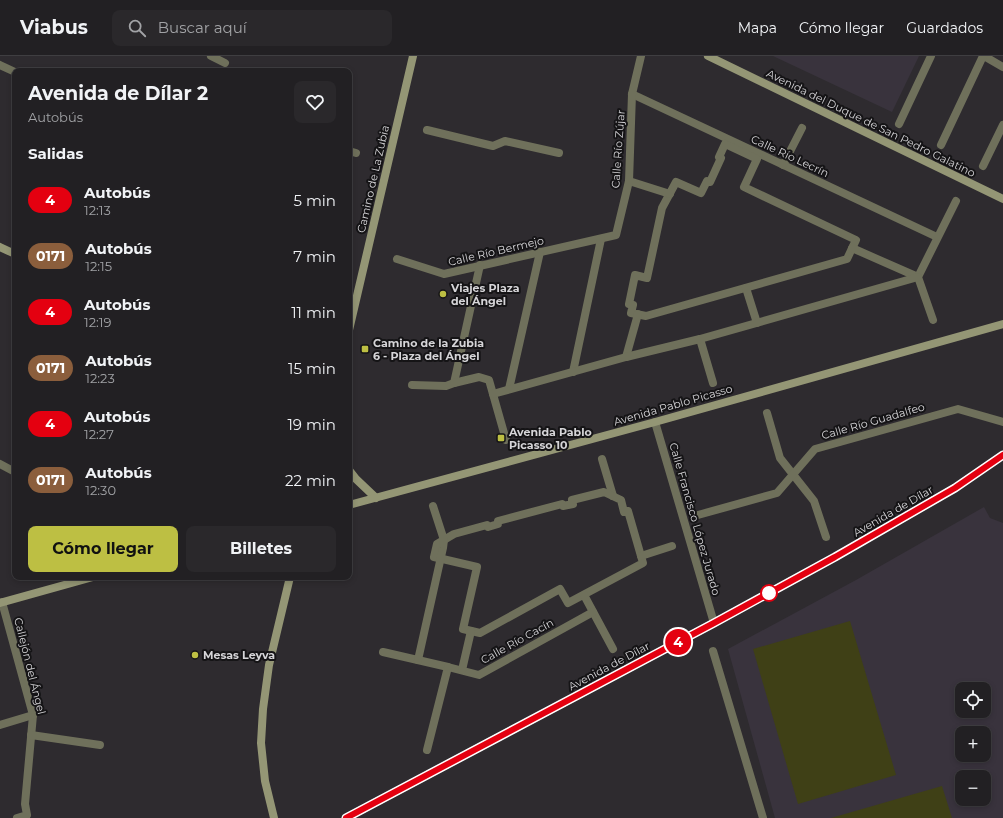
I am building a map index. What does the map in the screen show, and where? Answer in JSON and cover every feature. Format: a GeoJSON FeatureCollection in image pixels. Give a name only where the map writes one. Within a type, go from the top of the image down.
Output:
{"type":"FeatureCollection","features":[{"type":"Feature","properties":{"kind":"main road","name":"Camino de La Zubia"},"geometry":{"type":"LineString","coordinates":[[352,317],[413,56]]}},
{"type":"Feature","properties":{"kind":"main road","name":"Avenida del Duque de San Pedro Galatino"},"geometry":{"type":"LineString","coordinates":[[708,56],[1003,199]]}},
{"type":"Feature","properties":{"kind":"main road"},"geometry":{"type":"LineString","coordinates":[[0,247],[12,253]]}},
{"type":"Feature","properties":{"kind":"main road","name":"Avenida Pablo Picasso"},"geometry":{"type":"LineString","coordinates":[[352,504],[655,422],[1003,324]]}},
{"type":"Feature","properties":{"kind":"main road","name":"Avenida de Dílar"},"geometry":{"type":"LineString","coordinates":[[346,818],[714,623],[835,557],[948,492],[1003,455]]}},
{"type":"Feature","properties":{"kind":"main road"},"geometry":{"type":"LineString","coordinates":[[352,474],[376,498]]}},
{"type":"Feature","properties":{"kind":"main road"},"geometry":{"type":"LineString","coordinates":[[1,602],[70,580]]}},
{"type":"Feature","properties":{"kind":"main road"},"geometry":{"type":"LineString","coordinates":[[274,818],[265,781],[261,743],[263,709],[269,666],[289,580]]}},
{"type":"Feature","properties":{"kind":"street"},"geometry":{"type":"LineString","coordinates":[[211,56],[225,63]]}},
{"type":"Feature","properties":{"kind":"street","name":"Calle Río Zújar"},"geometry":{"type":"LineString","coordinates":[[601,239],[616,235],[629,181],[632,94],[641,56]]}},
{"type":"Feature","properties":{"kind":"street"},"geometry":{"type":"LineString","coordinates":[[899,124],[932,56]]}},
{"type":"Feature","properties":{"kind":"street"},"geometry":{"type":"LineString","coordinates":[[941,145],[984,56],[1003,67]]}},
{"type":"Feature","properties":{"kind":"street"},"geometry":{"type":"LineString","coordinates":[[0,65],[12,71]]}},
{"type":"Feature","properties":{"kind":"street","name":"Calle Río Lecrín"},"geometry":{"type":"LineString","coordinates":[[632,94],[937,237]]}},
{"type":"Feature","properties":{"kind":"street"},"geometry":{"type":"LineString","coordinates":[[983,166],[1003,125]]}},
{"type":"Feature","properties":{"kind":"street"},"geometry":{"type":"LineString","coordinates":[[783,165],[802,128]]}},
{"type":"Feature","properties":{"kind":"street"},"geometry":{"type":"LineString","coordinates":[[427,130],[493,146],[504,141],[560,152]]}},
{"type":"Feature","properties":{"kind":"street"},"geometry":{"type":"LineString","coordinates":[[724,144],[757,160],[744,187],[856,240],[852,248],[847,258],[746,288],[646,316],[631,313],[633,305],[629,304],[635,275],[647,278],[662,208],[676,182],[701,194],[707,181],[710,182],[722,158],[718,157],[724,144]]}},
{"type":"Feature","properties":{"kind":"street"},"geometry":{"type":"LineString","coordinates":[[629,181],[670,194]]}},
{"type":"Feature","properties":{"kind":"street"},"geometry":{"type":"LineString","coordinates":[[933,320],[918,278],[956,201]]}},
{"type":"Feature","properties":{"kind":"street"},"geometry":{"type":"LineString","coordinates":[[573,372],[601,239]]}},
{"type":"Feature","properties":{"kind":"street","name":"Calle Río Bermejo"},"geometry":{"type":"LineString","coordinates":[[397,259],[444,274],[601,239]]}},
{"type":"Feature","properties":{"kind":"street"},"geometry":{"type":"LineString","coordinates":[[852,248],[918,278]]}},
{"type":"Feature","properties":{"kind":"street"},"geometry":{"type":"LineString","coordinates":[[509,389],[540,252]]}},
{"type":"Feature","properties":{"kind":"street"},"geometry":{"type":"LineString","coordinates":[[454,383],[480,265]]}},
{"type":"Feature","properties":{"kind":"street"},"geometry":{"type":"LineString","coordinates":[[493,394],[626,357],[700,339],[918,278]]}},
{"type":"Feature","properties":{"kind":"street"},"geometry":{"type":"LineString","coordinates":[[746,288],[757,323]]}},
{"type":"Feature","properties":{"kind":"street"},"geometry":{"type":"LineString","coordinates":[[626,357],[638,314]]}},
{"type":"Feature","properties":{"kind":"street"},"geometry":{"type":"LineString","coordinates":[[700,339],[713,383]]}},
{"type":"Feature","properties":{"kind":"street"},"geometry":{"type":"LineString","coordinates":[[412,385],[446,386],[480,377],[490,380],[506,440]]}},
{"type":"Feature","properties":{"kind":"street","name":"Calle Río Guadalfeo"},"geometry":{"type":"LineString","coordinates":[[698,515],[777,494],[815,449],[958,409],[1003,422]]}},
{"type":"Feature","properties":{"kind":"street"},"geometry":{"type":"LineString","coordinates":[[767,413],[780,458],[814,500],[826,537]]}},
{"type":"Feature","properties":{"kind":"street","name":"Calle Francisco López Jurado"},"geometry":{"type":"LineString","coordinates":[[655,422],[714,623]]}},
{"type":"Feature","properties":{"kind":"street"},"geometry":{"type":"LineString","coordinates":[[602,459],[613,496]]}},
{"type":"Feature","properties":{"kind":"street"},"geometry":{"type":"LineString","coordinates":[[0,464],[12,470]]}},
{"type":"Feature","properties":{"kind":"street"},"geometry":{"type":"LineString","coordinates":[[604,492],[613,496],[621,500],[624,512],[628,511],[643,563],[568,603],[560,589],[480,633],[463,629],[477,567],[434,557],[437,544],[454,534],[487,525],[488,527],[498,524],[498,521],[562,504],[563,506],[573,504],[572,500],[604,492]]}},
{"type":"Feature","properties":{"kind":"street"},"geometry":{"type":"LineString","coordinates":[[433,506],[444,540]]}},
{"type":"Feature","properties":{"kind":"street"},"geometry":{"type":"LineString","coordinates":[[641,556],[672,546]]}},
{"type":"Feature","properties":{"kind":"street"},"geometry":{"type":"LineString","coordinates":[[418,660],[440,558]]}},
{"type":"Feature","properties":{"kind":"street"},"geometry":{"type":"LineString","coordinates":[[584,595],[613,649]]}},
{"type":"Feature","properties":{"kind":"street","name":"Callejón del Ángel"},"geometry":{"type":"LineString","coordinates":[[1,602],[33,715],[25,804],[27,815],[17,818]]}},
{"type":"Feature","properties":{"kind":"street","name":"Calle Río Cacín"},"geometry":{"type":"LineString","coordinates":[[383,652],[480,675],[593,612]]}},
{"type":"Feature","properties":{"kind":"street"},"geometry":{"type":"LineString","coordinates":[[462,670],[471,631]]}},
{"type":"Feature","properties":{"kind":"street"},"geometry":{"type":"LineString","coordinates":[[713,651],[763,818]]}},
{"type":"Feature","properties":{"kind":"street"},"geometry":{"type":"LineString","coordinates":[[427,750],[448,667]]}},
{"type":"Feature","properties":{"kind":"street"},"geometry":{"type":"LineString","coordinates":[[0,724],[33,715]]}},
{"type":"Feature","properties":{"kind":"street"},"geometry":{"type":"LineString","coordinates":[[32,735],[100,745]]}},
{"type":"Feature","properties":{"kind":"shaded area"},"geometry":{"type":"Polygon","coordinates":[[[773,56],[919,56],[892,112],[773,56]]]}},
{"type":"Feature","properties":{"kind":"shaded area"},"geometry":{"type":"Polygon","coordinates":[[[984,507],[990,518],[1003,523],[1003,818],[775,818],[728,649],[856,580],[984,507]]]}},
{"type":"Feature","properties":{"kind":"shaded area"},"geometry":{"type":"Polygon","coordinates":[[[850,621],[896,775],[798,804],[753,649],[850,621]]]}},
{"type":"Feature","properties":{"kind":"shaded area"},"geometry":{"type":"Polygon","coordinates":[[[942,786],[952,818],[831,818],[942,786]]]}},
{"type":"Feature","properties":{"kind":"bus line","name":"4"},"geometry":{"type":"LineString","coordinates":[[346,818],[714,623],[835,557],[955,488],[1003,455]]}},
{"type":"Feature","properties":{"kind":"place","name":"Viajes Plaza del Ángel"},"geometry":{"type":"Point","coordinates":[443,294]}},
{"type":"Feature","properties":{"kind":"place","name":"Camino de la Zubia 6 - Plaza del Ángel"},"geometry":{"type":"Point","coordinates":[365,349]}},
{"type":"Feature","properties":{"kind":"place","name":"Avenida Pablo Picasso 10"},"geometry":{"type":"Point","coordinates":[501,438]}},
{"type":"Feature","properties":{"kind":"place","name":"Mesas Leyva"},"geometry":{"type":"Point","coordinates":[195,655]}}]}
